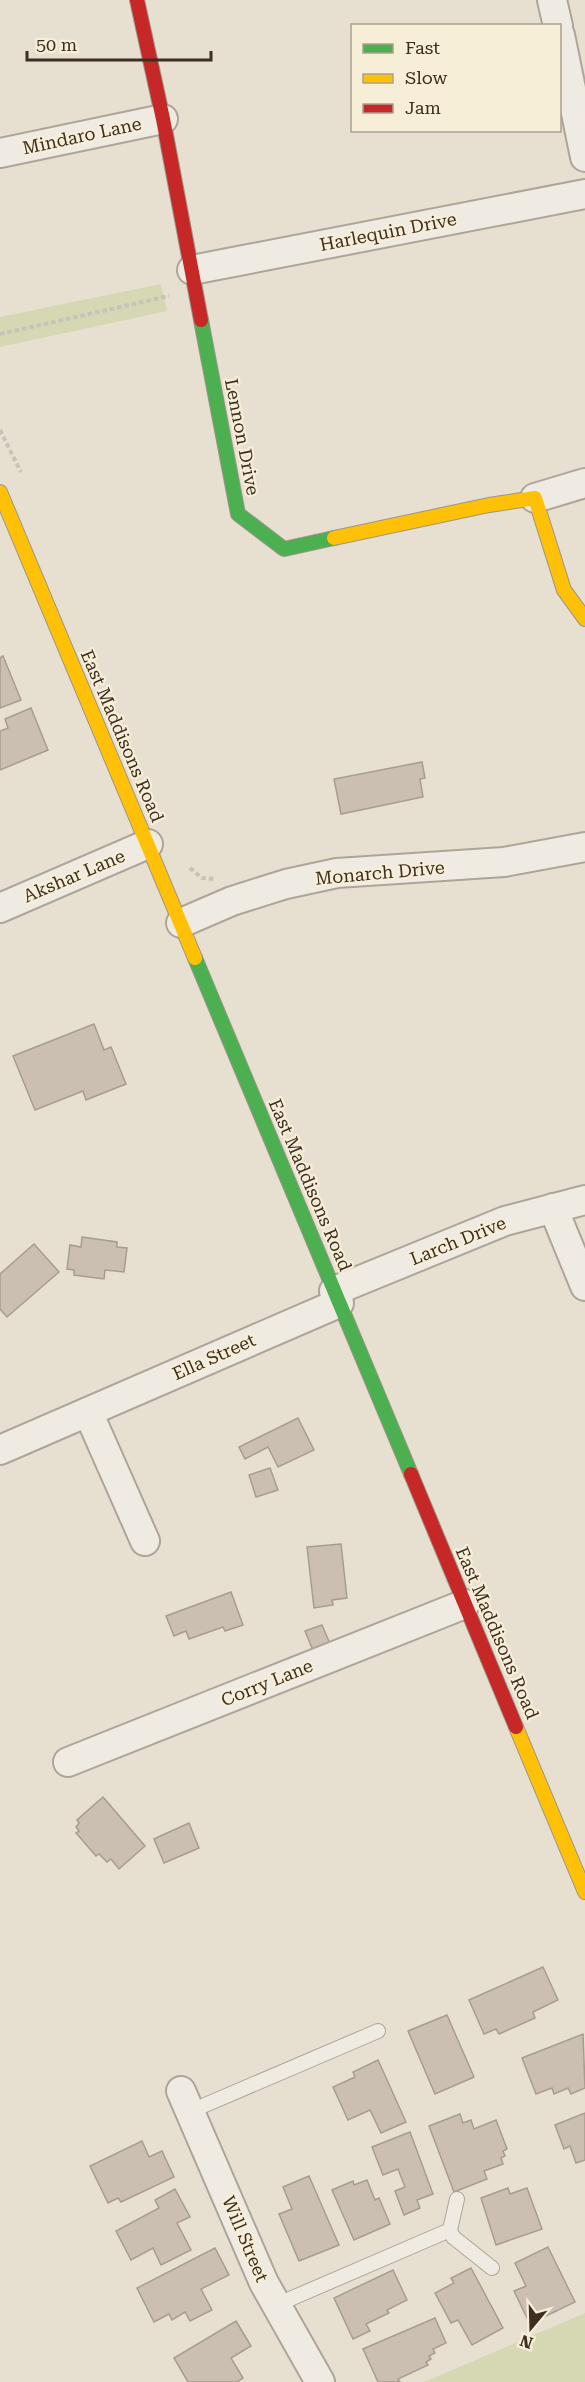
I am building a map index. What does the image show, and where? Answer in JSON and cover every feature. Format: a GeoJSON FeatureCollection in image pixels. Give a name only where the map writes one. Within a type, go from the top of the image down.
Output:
{"type":"FeatureCollection","features":[{"type":"Feature","properties":{"kind":"street","name":"Lennon Drive"},"geometry":{"type":"LineString","coordinates":[[137,0],[164,119],[238,514],[284,549],[489,505],[535,498]]}},
{"type":"Feature","properties":{"kind":"street"},"geometry":{"type":"LineString","coordinates":[[552,0],[558,24]]}},
{"type":"Feature","properties":{"kind":"street"},"geometry":{"type":"LineString","coordinates":[[561,40],[585,157]]}},
{"type":"Feature","properties":{"kind":"street","name":"Mindaro Lane"},"geometry":{"type":"LineString","coordinates":[[0,153],[164,119]]}},
{"type":"Feature","properties":{"kind":"street","name":"Harlequin Drive"},"geometry":{"type":"LineString","coordinates":[[194,280],[585,194]]}},
{"type":"Feature","properties":{"kind":"street"},"geometry":{"type":"LineString","coordinates":[[585,483],[535,498],[564,590],[585,619]]}},
{"type":"Feature","properties":{"kind":"street","name":"East Maddisons Road"},"geometry":{"type":"LineString","coordinates":[[0,492],[585,1892]]}},
{"type":"Feature","properties":{"kind":"street","name":"Akshar Lane"},"geometry":{"type":"LineString","coordinates":[[0,908],[148,844]]}},
{"type":"Feature","properties":{"kind":"street","name":"Monarch Drive"},"geometry":{"type":"LineString","coordinates":[[181,923],[243,898],[286,884],[337,873],[504,862],[585,847]]}},
{"type":"Feature","properties":{"kind":"street","name":"Larch Drive"},"geometry":{"type":"LineString","coordinates":[[337,1297],[505,1221],[585,1200]]}},
{"type":"Feature","properties":{"kind":"street"},"geometry":{"type":"LineString","coordinates":[[553,1208],[585,1287]]}},
{"type":"Feature","properties":{"kind":"street","name":"Ella Street"},"geometry":{"type":"LineString","coordinates":[[0,1450],[337,1297]]}},
{"type":"Feature","properties":{"kind":"street"},"geometry":{"type":"LineString","coordinates":[[88,1412],[145,1541]]}},
{"type":"Feature","properties":{"kind":"street","name":"Corry Lane"},"geometry":{"type":"LineString","coordinates":[[68,1762],[465,1604]]}},
{"type":"Feature","properties":{"kind":"street","name":"Will Street"},"geometry":{"type":"LineString","coordinates":[[186,2101],[264,2283],[320,2382]]}},
{"type":"Feature","properties":{"kind":"lane"},"geometry":{"type":"LineString","coordinates":[[186,2101],[378,2031]]}},
{"type":"Feature","properties":{"kind":"lane"},"geometry":{"type":"LineString","coordinates":[[457,2199],[450,2229],[453,2237],[492,2268]]}},
{"type":"Feature","properties":{"kind":"lane"},"geometry":{"type":"LineString","coordinates":[[276,2305],[450,2229]]}},
{"type":"Feature","properties":{"kind":"path"},"geometry":{"type":"LineString","coordinates":[[0,334],[194,280]]}},
{"type":"Feature","properties":{"kind":"path"},"geometry":{"type":"LineString","coordinates":[[0,430],[24,481]]}},
{"type":"Feature","properties":{"kind":"path"},"geometry":{"type":"LineString","coordinates":[[6,463],[15,459]]}},
{"type":"Feature","properties":{"kind":"path"},"geometry":{"type":"LineString","coordinates":[[186,862],[193,872],[202,878],[213,880],[219,878]]}},
{"type":"Feature","properties":{"kind":"green space"},"geometry":{"type":"Polygon","coordinates":[[[161,284],[167,311],[0,347],[0,317],[161,284]]]}},
{"type":"Feature","properties":{"kind":"green space"},"geometry":{"type":"Polygon","coordinates":[[[585,2313],[585,2382],[424,2382],[585,2313]]]}},
{"type":"Feature","properties":{"kind":"building"},"geometry":{"type":"Polygon","coordinates":[[[3,656],[21,700],[0,708],[0,658],[3,656]]]}},
{"type":"Feature","properties":{"kind":"building"},"geometry":{"type":"Polygon","coordinates":[[[31,708],[48,750],[0,770],[0,731],[8,728],[5,719],[31,708]]]}},
{"type":"Feature","properties":{"kind":"building"},"geometry":{"type":"Polygon","coordinates":[[[422,762],[425,778],[420,779],[423,797],[341,814],[334,779],[422,762]]]}},
{"type":"Feature","properties":{"kind":"building"},"geometry":{"type":"Polygon","coordinates":[[[94,1024],[104,1050],[111,1047],[126,1084],[86,1100],[83,1091],[35,1110],[13,1056],[94,1024]]]}},
{"type":"Feature","properties":{"kind":"building"},"geometry":{"type":"Polygon","coordinates":[[[82,1237],[117,1242],[117,1247],[127,1248],[124,1272],[105,1270],[104,1279],[74,1275],[74,1270],[67,1269],[70,1245],[81,1247],[82,1237]]]}},
{"type":"Feature","properties":{"kind":"building"},"geometry":{"type":"Polygon","coordinates":[[[34,1244],[59,1272],[7,1317],[0,1309],[0,1274],[34,1244]]]}},
{"type":"Feature","properties":{"kind":"building"},"geometry":{"type":"Polygon","coordinates":[[[298,1418],[314,1450],[278,1467],[268,1447],[245,1459],[239,1447],[298,1418]]]}},
{"type":"Feature","properties":{"kind":"building"},"geometry":{"type":"Polygon","coordinates":[[[270,1468],[278,1490],[256,1497],[249,1475],[270,1468]]]}},
{"type":"Feature","properties":{"kind":"building"},"geometry":{"type":"Polygon","coordinates":[[[341,1544],[347,1598],[332,1600],[333,1605],[314,1608],[307,1547],[341,1544]]]}},
{"type":"Feature","properties":{"kind":"building"},"geometry":{"type":"Polygon","coordinates":[[[231,1592],[243,1625],[225,1631],[223,1627],[189,1639],[186,1631],[174,1636],[166,1616],[231,1592]]]}},
{"type":"Feature","properties":{"kind":"building"},"geometry":{"type":"Polygon","coordinates":[[[322,1625],[331,1646],[314,1653],[305,1631],[322,1625]]]}},
{"type":"Feature","properties":{"kind":"building"},"geometry":{"type":"Polygon","coordinates":[[[103,1797],[145,1846],[119,1869],[111,1859],[107,1862],[99,1854],[96,1856],[76,1833],[79,1831],[76,1827],[79,1823],[77,1820],[103,1797]]]}},
{"type":"Feature","properties":{"kind":"building"},"geometry":{"type":"Polygon","coordinates":[[[189,1823],[199,1848],[164,1863],[154,1839],[189,1823]]]}},
{"type":"Feature","properties":{"kind":"building"},"geometry":{"type":"Polygon","coordinates":[[[543,1967],[558,2000],[533,2012],[535,2018],[499,2034],[496,2029],[484,2034],[469,2000],[543,1967]]]}},
{"type":"Feature","properties":{"kind":"building"},"geometry":{"type":"Polygon","coordinates":[[[447,2015],[474,2077],[435,2094],[408,2031],[447,2015]]]}},
{"type":"Feature","properties":{"kind":"building"},"geometry":{"type":"Polygon","coordinates":[[[583,2034],[585,2088],[571,2094],[568,2088],[554,2094],[552,2088],[536,2094],[522,2058],[583,2034]]]}},
{"type":"Feature","properties":{"kind":"building"},"geometry":{"type":"Polygon","coordinates":[[[378,2060],[406,2122],[381,2133],[370,2110],[348,2120],[333,2087],[355,2077],[353,2072],[378,2060]]]}},
{"type":"Feature","properties":{"kind":"building"},"geometry":{"type":"Polygon","coordinates":[[[585,2113],[585,2160],[576,2163],[570,2146],[564,2149],[555,2125],[585,2113]]]}},
{"type":"Feature","properties":{"kind":"building"},"geometry":{"type":"Polygon","coordinates":[[[460,2114],[463,2123],[471,2120],[474,2129],[496,2120],[507,2149],[503,2151],[505,2156],[501,2158],[503,2164],[484,2171],[487,2179],[454,2192],[429,2126],[460,2114]]]}},
{"type":"Feature","properties":{"kind":"building"},"geometry":{"type":"Polygon","coordinates":[[[410,2132],[433,2194],[417,2200],[420,2208],[404,2215],[395,2191],[405,2187],[398,2169],[383,2175],[372,2147],[410,2132]]]}},
{"type":"Feature","properties":{"kind":"building"},"geometry":{"type":"Polygon","coordinates":[[[142,2141],[149,2157],[162,2151],[174,2177],[121,2202],[118,2198],[108,2203],[90,2166],[142,2141]]]}},
{"type":"Feature","properties":{"kind":"building"},"geometry":{"type":"Polygon","coordinates":[[[309,2176],[339,2245],[299,2261],[279,2214],[292,2209],[283,2187],[309,2176]]]}},
{"type":"Feature","properties":{"kind":"building"},"geometry":{"type":"Polygon","coordinates":[[[367,2180],[375,2200],[379,2198],[390,2224],[354,2240],[332,2190],[353,2181],[354,2185],[367,2180]]]}},
{"type":"Feature","properties":{"kind":"building"},"geometry":{"type":"Polygon","coordinates":[[[508,2188],[510,2194],[527,2188],[542,2229],[496,2245],[481,2198],[508,2188]]]}},
{"type":"Feature","properties":{"kind":"building"},"geometry":{"type":"Polygon","coordinates":[[[175,2189],[190,2217],[177,2223],[191,2250],[161,2265],[153,2248],[131,2260],[116,2231],[159,2208],[155,2200],[175,2189]]]}},
{"type":"Feature","properties":{"kind":"building"},"geometry":{"type":"Polygon","coordinates":[[[548,2247],[575,2302],[544,2317],[541,2311],[527,2318],[514,2291],[526,2286],[515,2263],[548,2247]]]}},
{"type":"Feature","properties":{"kind":"building"},"geometry":{"type":"Polygon","coordinates":[[[215,2248],[229,2275],[201,2289],[212,2310],[190,2321],[185,2312],[172,2320],[169,2314],[154,2322],[137,2288],[215,2248]]]}},
{"type":"Feature","properties":{"kind":"building"},"geometry":{"type":"Polygon","coordinates":[[[471,2268],[503,2328],[472,2345],[458,2320],[451,2323],[435,2293],[454,2283],[451,2278],[471,2268]]]}},
{"type":"Feature","properties":{"kind":"building"},"geometry":{"type":"Polygon","coordinates":[[[393,2270],[407,2300],[387,2310],[389,2313],[366,2324],[370,2331],[353,2339],[334,2298],[393,2270]]]}},
{"type":"Feature","properties":{"kind":"building"},"geometry":{"type":"Polygon","coordinates":[[[435,2318],[446,2343],[433,2349],[435,2353],[429,2356],[431,2359],[426,2362],[428,2365],[398,2379],[400,2382],[378,2382],[363,2349],[435,2318]]]}},
{"type":"Feature","properties":{"kind":"building"},"geometry":{"type":"Polygon","coordinates":[[[236,2321],[251,2346],[231,2358],[243,2378],[237,2382],[188,2382],[174,2358],[236,2321]]]}},
{"type":"Feature","properties":{"kind":"traffic: fast"},"geometry":{"type":"LineString","coordinates":[[201,320],[238,514],[284,549],[334,538]]}},
{"type":"Feature","properties":{"kind":"traffic: fast"},"geometry":{"type":"LineString","coordinates":[[195,958],[411,1474]]}},
{"type":"Feature","properties":{"kind":"traffic: slow"},"geometry":{"type":"LineString","coordinates":[[0,492],[195,958]]}},
{"type":"Feature","properties":{"kind":"traffic: slow"},"geometry":{"type":"LineString","coordinates":[[334,538],[489,505],[535,498],[564,590],[585,619]]}},
{"type":"Feature","properties":{"kind":"traffic: slow"},"geometry":{"type":"LineString","coordinates":[[516,1727],[585,1892]]}},
{"type":"Feature","properties":{"kind":"traffic: jam"},"geometry":{"type":"LineString","coordinates":[[137,0],[163,119],[201,320]]}},
{"type":"Feature","properties":{"kind":"traffic: jam"},"geometry":{"type":"LineString","coordinates":[[411,1474],[516,1727]]}}]}
